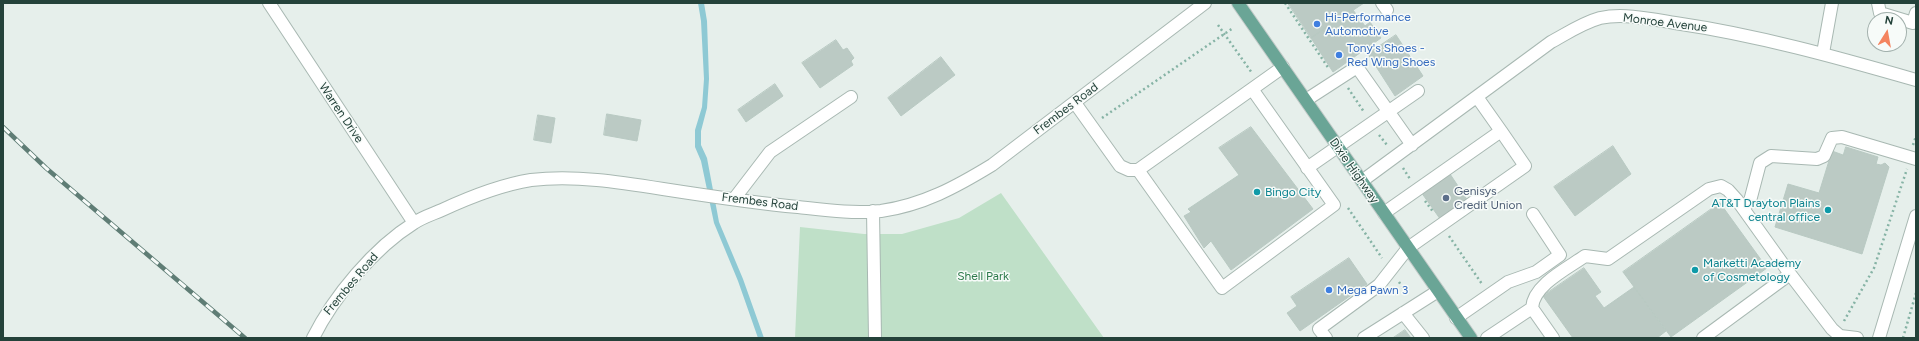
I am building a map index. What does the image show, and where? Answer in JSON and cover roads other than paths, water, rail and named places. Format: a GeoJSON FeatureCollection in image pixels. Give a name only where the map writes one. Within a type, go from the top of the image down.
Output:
{"type":"FeatureCollection","features":[{"type":"Feature","properties":{"kind":"main road","name":"Dixie Highway"},"geometry":{"type":"LineString","coordinates":[[1238,3],[1471,338]]}},
{"type":"Feature","properties":{"kind":"street","name":"Warren Drive"},"geometry":{"type":"LineString","coordinates":[[268,3],[414,222]]}},
{"type":"Feature","properties":{"kind":"street","name":"Frembes Road"},"geometry":{"type":"LineString","coordinates":[[313,338],[324,317],[370,257],[414,222],[479,193],[530,180],[562,178],[606,180],[784,206],[852,212],[903,207],[956,188],[992,165],[1205,3]]}},
{"type":"Feature","properties":{"kind":"street"},"geometry":{"type":"LineString","coordinates":[[1823,53],[1832,3]]}},
{"type":"Feature","properties":{"kind":"street"},"geometry":{"type":"LineString","coordinates":[[1878,3],[1880,13],[1913,23],[1916,13]]}},
{"type":"Feature","properties":{"kind":"street","name":"Monroe Avenue"},"geometry":{"type":"LineString","coordinates":[[1362,181],[1551,42],[1585,24],[1600,18],[1626,16],[1714,28],[1823,53],[1916,80]]}},
{"type":"Feature","properties":{"kind":"street"},"geometry":{"type":"LineString","coordinates":[[1075,103],[1120,166],[1129,170],[1138,170],[1283,67]]}},
{"type":"Feature","properties":{"kind":"street"},"geometry":{"type":"LineString","coordinates":[[1306,100],[1357,68],[1412,145]]}},
{"type":"Feature","properties":{"kind":"street"},"geometry":{"type":"LineString","coordinates":[[1138,170],[1222,288],[1334,205],[1252,89]]}},
{"type":"Feature","properties":{"kind":"street"},"geometry":{"type":"LineString","coordinates":[[1307,168],[1418,91]]}},
{"type":"Feature","properties":{"kind":"street"},"geometry":{"type":"LineString","coordinates":[[734,199],[770,152],[851,96]]}},
{"type":"Feature","properties":{"kind":"street"},"geometry":{"type":"LineString","coordinates":[[1326,338],[1319,329],[1379,284],[1408,248],[1525,166],[1477,97]]}},
{"type":"Feature","properties":{"kind":"street"},"geometry":{"type":"LineString","coordinates":[[1384,213],[1501,131]]}},
{"type":"Feature","properties":{"kind":"street"},"geometry":{"type":"LineString","coordinates":[[1743,208],[1750,201],[1760,163],[1771,156],[1817,159],[1824,156],[1832,138],[1842,137],[1913,158]]}},
{"type":"Feature","properties":{"kind":"street"},"geometry":{"type":"LineString","coordinates":[[1553,338],[1532,308],[1532,301],[1541,287],[1585,256],[1608,258],[1709,189],[1721,186],[1728,190],[1743,208],[1790,274],[1838,337],[1857,338]]}},
{"type":"Feature","properties":{"kind":"street"},"geometry":{"type":"LineString","coordinates":[[873,211],[875,338]]}},
{"type":"Feature","properties":{"kind":"street"},"geometry":{"type":"LineString","coordinates":[[1456,318],[1508,282],[1536,272],[1560,255],[1533,214]]}},
{"type":"Feature","properties":{"kind":"street"},"geometry":{"type":"LineString","coordinates":[[1879,338],[1911,252],[1916,216]]}},
{"type":"Feature","properties":{"kind":"street"},"geometry":{"type":"LineString","coordinates":[[1703,338],[1790,274]]}},
{"type":"Feature","properties":{"kind":"street"},"geometry":{"type":"LineString","coordinates":[[1364,338],[1438,291]]}},
{"type":"Feature","properties":{"kind":"street"},"geometry":{"type":"LineString","coordinates":[[1487,338],[1532,308]]}},
{"type":"Feature","properties":{"kind":"street"},"geometry":{"type":"LineString","coordinates":[[1403,313],[1423,338]]}},
{"type":"Feature","properties":{"kind":"water"},"geometry":{"type":"Polygon","coordinates":[[[698,3],[704,3],[707,21],[709,79],[707,108],[701,131],[701,145],[707,158],[719,222],[743,279],[764,338],[758,338],[738,281],[714,223],[701,161],[695,147],[695,130],[702,107],[704,79],[701,21],[698,3]]]}},
{"type":"Feature","properties":{"kind":"railway"},"geometry":{"type":"LineString","coordinates":[[3,127],[46,168],[245,338]]}},
{"type":"Feature","properties":{"kind":"place","name":"Hi-Performance Automotive"},"geometry":{"type":"Point","coordinates":[1317,24]}},
{"type":"Feature","properties":{"kind":"place","name":"Tony's Shoes - Red Wing Shoes"},"geometry":{"type":"Point","coordinates":[1339,55]}},
{"type":"Feature","properties":{"kind":"place","name":"Bingo City"},"geometry":{"type":"Point","coordinates":[1257,192]}},
{"type":"Feature","properties":{"kind":"place","name":"Genisys Credit Union"},"geometry":{"type":"Point","coordinates":[1446,198]}},
{"type":"Feature","properties":{"kind":"place","name":"AT&T Drayton Plains central office"},"geometry":{"type":"Point","coordinates":[1828,210]}},
{"type":"Feature","properties":{"kind":"place","name":"Marketti Academy of Cosmetology"},"geometry":{"type":"Point","coordinates":[1695,270]}},
{"type":"Feature","properties":{"kind":"place","name":"Mega Pawn 3"},"geometry":{"type":"Point","coordinates":[1329,290]}},
{"type":"Feature","properties":{"kind":"park label","name":"Shell Park"},"geometry":{"type":"Point","coordinates":[983,276]}}]}
